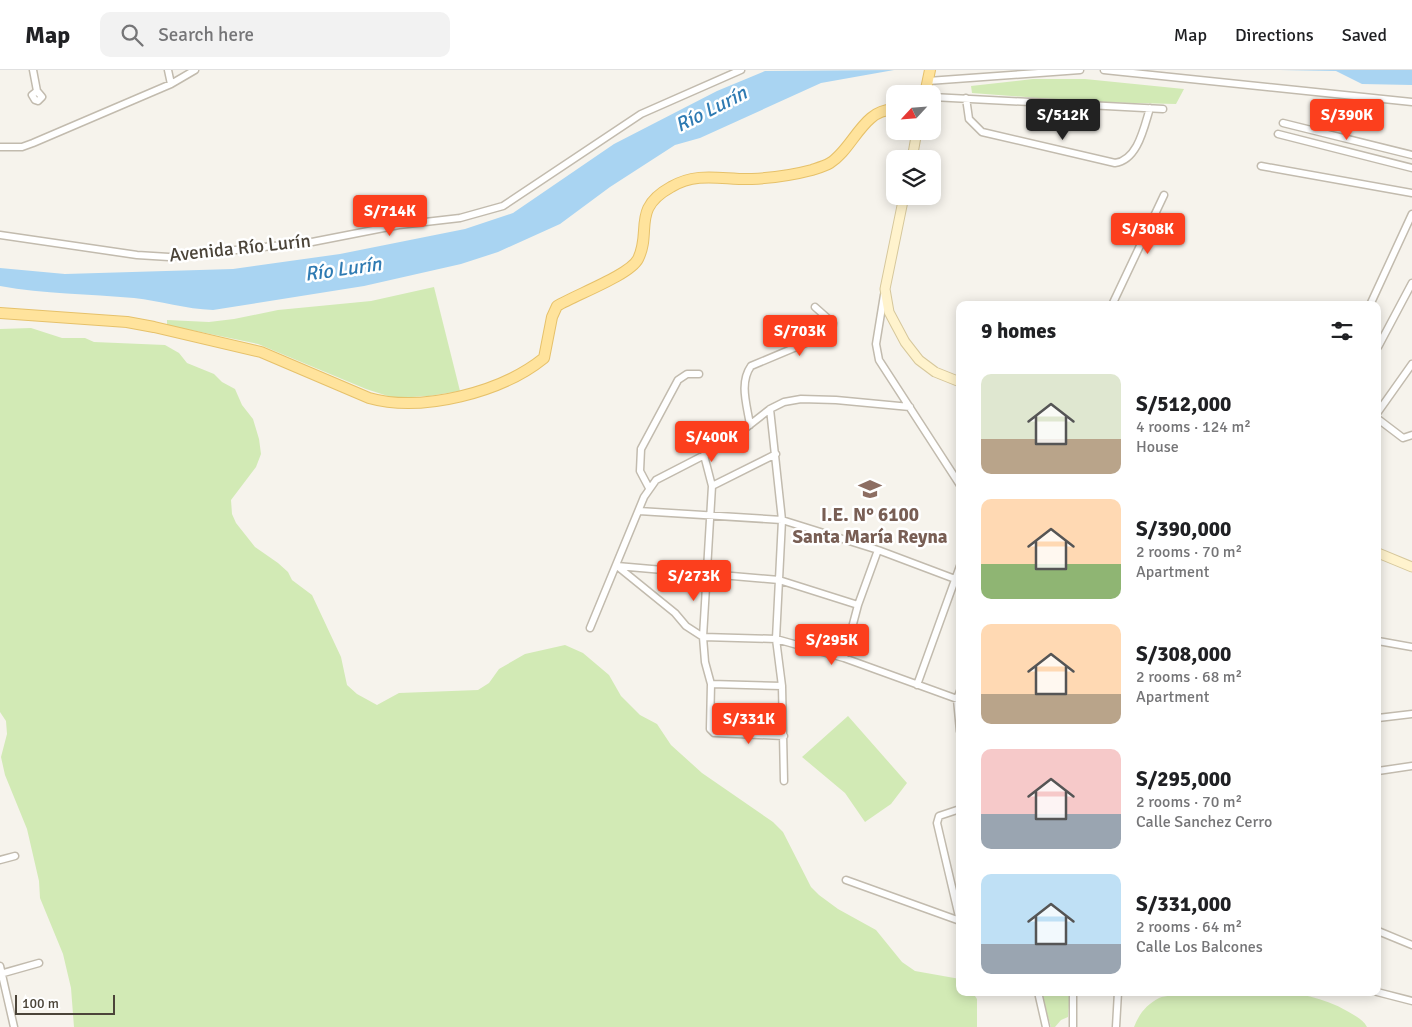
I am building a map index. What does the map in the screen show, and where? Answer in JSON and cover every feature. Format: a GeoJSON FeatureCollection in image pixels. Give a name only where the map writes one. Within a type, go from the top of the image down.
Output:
{"type":"FeatureCollection","features":[{"type":"Feature","properties":{"kind":"main road"},"geometry":{"type":"LineString","coordinates":[[0,313],[127,322],[154,327],[261,352],[388,403],[411,404],[443,401],[518,376],[544,358],[552,317],[557,306],[626,271],[638,260],[646,211],[670,187],[690,178],[708,176],[752,179],[812,170],[830,163],[843,152],[861,128],[877,114],[886,112]]}},
{"type":"Feature","properties":{"kind":"main road"},"geometry":{"type":"LineString","coordinates":[[902,205],[886,289],[889,312],[910,350],[935,372],[956,380]]}},
{"type":"Feature","properties":{"kind":"main road"},"geometry":{"type":"LineString","coordinates":[[1381,554],[1412,567]]}},
{"type":"Feature","properties":{"kind":"street"},"geometry":{"type":"LineString","coordinates":[[33,70],[37,91]]}},
{"type":"Feature","properties":{"kind":"street"},"geometry":{"type":"LineString","coordinates":[[168,70],[171,84]]}},
{"type":"Feature","properties":{"kind":"street"},"geometry":{"type":"LineString","coordinates":[[0,147],[22,147],[33,143],[171,84],[195,70]]}},
{"type":"Feature","properties":{"kind":"street","name":"Avenida Río Lurín"},"geometry":{"type":"LineString","coordinates":[[0,236],[137,255],[169,257],[312,242],[399,225],[460,218],[503,206],[641,114],[741,70]]}},
{"type":"Feature","properties":{"kind":"street"},"geometry":{"type":"LineString","coordinates":[[929,75],[1080,70]]}},
{"type":"Feature","properties":{"kind":"street"},"geometry":{"type":"LineString","coordinates":[[1104,70],[1412,102]]}},
{"type":"Feature","properties":{"kind":"street"},"geometry":{"type":"LineString","coordinates":[[941,97],[1163,109]]}},
{"type":"Feature","properties":{"kind":"street"},"geometry":{"type":"LineString","coordinates":[[966,98],[969,119],[982,132],[1115,163],[1124,161],[1134,150],[1150,108]]}},
{"type":"Feature","properties":{"kind":"street"},"geometry":{"type":"LineString","coordinates":[[1283,123],[1412,154]]}},
{"type":"Feature","properties":{"kind":"street"},"geometry":{"type":"LineString","coordinates":[[1278,134],[1412,168]]}},
{"type":"Feature","properties":{"kind":"street"},"geometry":{"type":"LineString","coordinates":[[1261,166],[1412,193]]}},
{"type":"Feature","properties":{"kind":"street"},"geometry":{"type":"LineString","coordinates":[[1114,301],[1164,195]]}},
{"type":"Feature","properties":{"kind":"street"},"geometry":{"type":"LineString","coordinates":[[1372,301],[1412,214]]}},
{"type":"Feature","properties":{"kind":"street"},"geometry":{"type":"LineString","coordinates":[[1381,340],[1412,283]]}},
{"type":"Feature","properties":{"kind":"street"},"geometry":{"type":"LineString","coordinates":[[886,289],[877,334],[876,352],[879,360],[956,479]]}},
{"type":"Feature","properties":{"kind":"street"},"geometry":{"type":"LineString","coordinates":[[750,425],[744,388],[747,372],[751,366],[832,332],[833,324],[815,306]]}},
{"type":"Feature","properties":{"kind":"street"},"geometry":{"type":"LineString","coordinates":[[1381,408],[1412,364]]}},
{"type":"Feature","properties":{"kind":"street"},"geometry":{"type":"LineString","coordinates":[[649,488],[640,471],[641,449],[678,380],[687,374],[699,374]]}},
{"type":"Feature","properties":{"kind":"street"},"geometry":{"type":"LineString","coordinates":[[590,628],[649,488],[656,480],[724,445],[770,409],[784,402],[836,400],[910,407]]}},
{"type":"Feature","properties":{"kind":"street"},"geometry":{"type":"LineString","coordinates":[[770,409],[782,520],[776,639],[782,686],[784,781]]}},
{"type":"Feature","properties":{"kind":"street"},"geometry":{"type":"LineString","coordinates":[[1381,421],[1403,438],[1412,435]]}},
{"type":"Feature","properties":{"kind":"street"},"geometry":{"type":"LineString","coordinates":[[712,486],[776,454]]}},
{"type":"Feature","properties":{"kind":"street"},"geometry":{"type":"LineString","coordinates":[[704,455],[712,486],[703,637],[705,662],[711,684],[710,729],[714,733],[784,736]]}},
{"type":"Feature","properties":{"kind":"street"},"geometry":{"type":"LineString","coordinates":[[639,511],[782,520],[878,550],[955,579],[918,685]]}},
{"type":"Feature","properties":{"kind":"street"},"geometry":{"type":"LineString","coordinates":[[844,658],[858,605],[878,550]]}},
{"type":"Feature","properties":{"kind":"street"},"geometry":{"type":"LineString","coordinates":[[617,566],[779,580],[858,605]]}},
{"type":"Feature","properties":{"kind":"street"},"geometry":{"type":"LineString","coordinates":[[617,566],[675,613],[686,626],[703,637],[776,639],[844,658],[956,699]]}},
{"type":"Feature","properties":{"kind":"street"},"geometry":{"type":"LineString","coordinates":[[1381,642],[1412,647]]}},
{"type":"Feature","properties":{"kind":"street"},"geometry":{"type":"LineString","coordinates":[[711,684],[782,686]]}},
{"type":"Feature","properties":{"kind":"street"},"geometry":{"type":"LineString","coordinates":[[1381,718],[1412,714]]}},
{"type":"Feature","properties":{"kind":"street"},"geometry":{"type":"LineString","coordinates":[[1381,771],[1412,766]]}},
{"type":"Feature","properties":{"kind":"street"},"geometry":{"type":"LineString","coordinates":[[956,810],[939,816],[937,823],[956,904]]}},
{"type":"Feature","properties":{"kind":"street"},"geometry":{"type":"LineString","coordinates":[[0,860],[15,856]]}},
{"type":"Feature","properties":{"kind":"street"},"geometry":{"type":"LineString","coordinates":[[846,880],[956,920]]}},
{"type":"Feature","properties":{"kind":"street"},"geometry":{"type":"LineString","coordinates":[[1381,932],[1412,945]]}},
{"type":"Feature","properties":{"kind":"street"},"geometry":{"type":"LineString","coordinates":[[14,1027],[0,971],[39,963]]}},
{"type":"Feature","properties":{"kind":"street"},"geometry":{"type":"LineString","coordinates":[[1381,993],[1412,1002]]}},
{"type":"Feature","properties":{"kind":"street"},"geometry":{"type":"LineString","coordinates":[[1039,996],[1046,1027]]}},
{"type":"Feature","properties":{"kind":"street"},"geometry":{"type":"LineString","coordinates":[[1073,996],[1073,1027]]}},
{"type":"Feature","properties":{"kind":"street"},"geometry":{"type":"LineString","coordinates":[[1116,1027],[1118,996]]}},
{"type":"Feature","properties":{"kind":"green space"},"geometry":{"type":"Polygon","coordinates":[[[1033,79],[1085,79],[1184,89],[1176,104],[1092,102],[972,93],[971,86],[1033,79]]]}},
{"type":"Feature","properties":{"kind":"green space"},"geometry":{"type":"Polygon","coordinates":[[[434,287],[460,391],[429,396],[394,398],[366,389],[258,344],[167,325],[167,320],[209,322],[278,310],[371,301],[434,287]]]}},
{"type":"Feature","properties":{"kind":"green space"},"geometry":{"type":"Polygon","coordinates":[[[31,328],[62,338],[85,338],[94,342],[165,345],[179,353],[187,363],[214,374],[222,382],[235,389],[242,405],[253,419],[261,454],[256,467],[231,500],[232,514],[236,523],[255,547],[278,563],[288,572],[292,580],[312,595],[341,657],[347,685],[357,694],[377,705],[399,693],[478,690],[489,683],[499,669],[525,654],[565,645],[583,653],[609,675],[621,696],[640,715],[657,724],[671,745],[702,773],[773,822],[783,832],[811,887],[819,895],[838,909],[876,930],[902,962],[915,971],[956,978],[956,996],[975,996],[977,999],[977,1027],[74,1027],[71,988],[63,954],[40,898],[39,881],[27,829],[5,775],[1,757],[7,734],[6,721],[0,712],[0,329],[31,328]]]}},
{"type":"Feature","properties":{"kind":"green space"},"geometry":{"type":"Polygon","coordinates":[[[848,716],[907,783],[891,804],[865,822],[845,793],[802,757],[848,716]]]}},
{"type":"Feature","properties":{"kind":"green space"},"geometry":{"type":"Polygon","coordinates":[[[1042,996],[1070,996],[1068,1017],[1061,1020],[1055,1027],[1051,1027],[1042,996]]]}},
{"type":"Feature","properties":{"kind":"green space"},"geometry":{"type":"Polygon","coordinates":[[[1309,996],[1347,1011],[1361,1020],[1367,1027],[1134,1027],[1144,1010],[1162,997],[1309,996]]]}},
{"type":"Feature","properties":{"kind":"water","name":"Río Lurín"},"geometry":{"type":"Polygon","coordinates":[[[894,70],[821,83],[700,138],[675,145],[610,187],[560,224],[498,252],[461,264],[364,286],[213,310],[134,298],[50,292],[0,286],[0,268],[65,274],[233,269],[340,254],[465,229],[513,213],[614,144],[717,91],[765,71],[894,70]]]}},
{"type":"Feature","properties":{"kind":"water"},"geometry":{"type":"Polygon","coordinates":[[[1280,70],[1412,70],[1412,85],[1362,84],[1336,71],[1280,70]]]}},
{"type":"Feature","properties":{"kind":"place","name":"I.E. N° 6100 Santa María Reyna"},"geometry":{"type":"Point","coordinates":[870,489]}}]}
